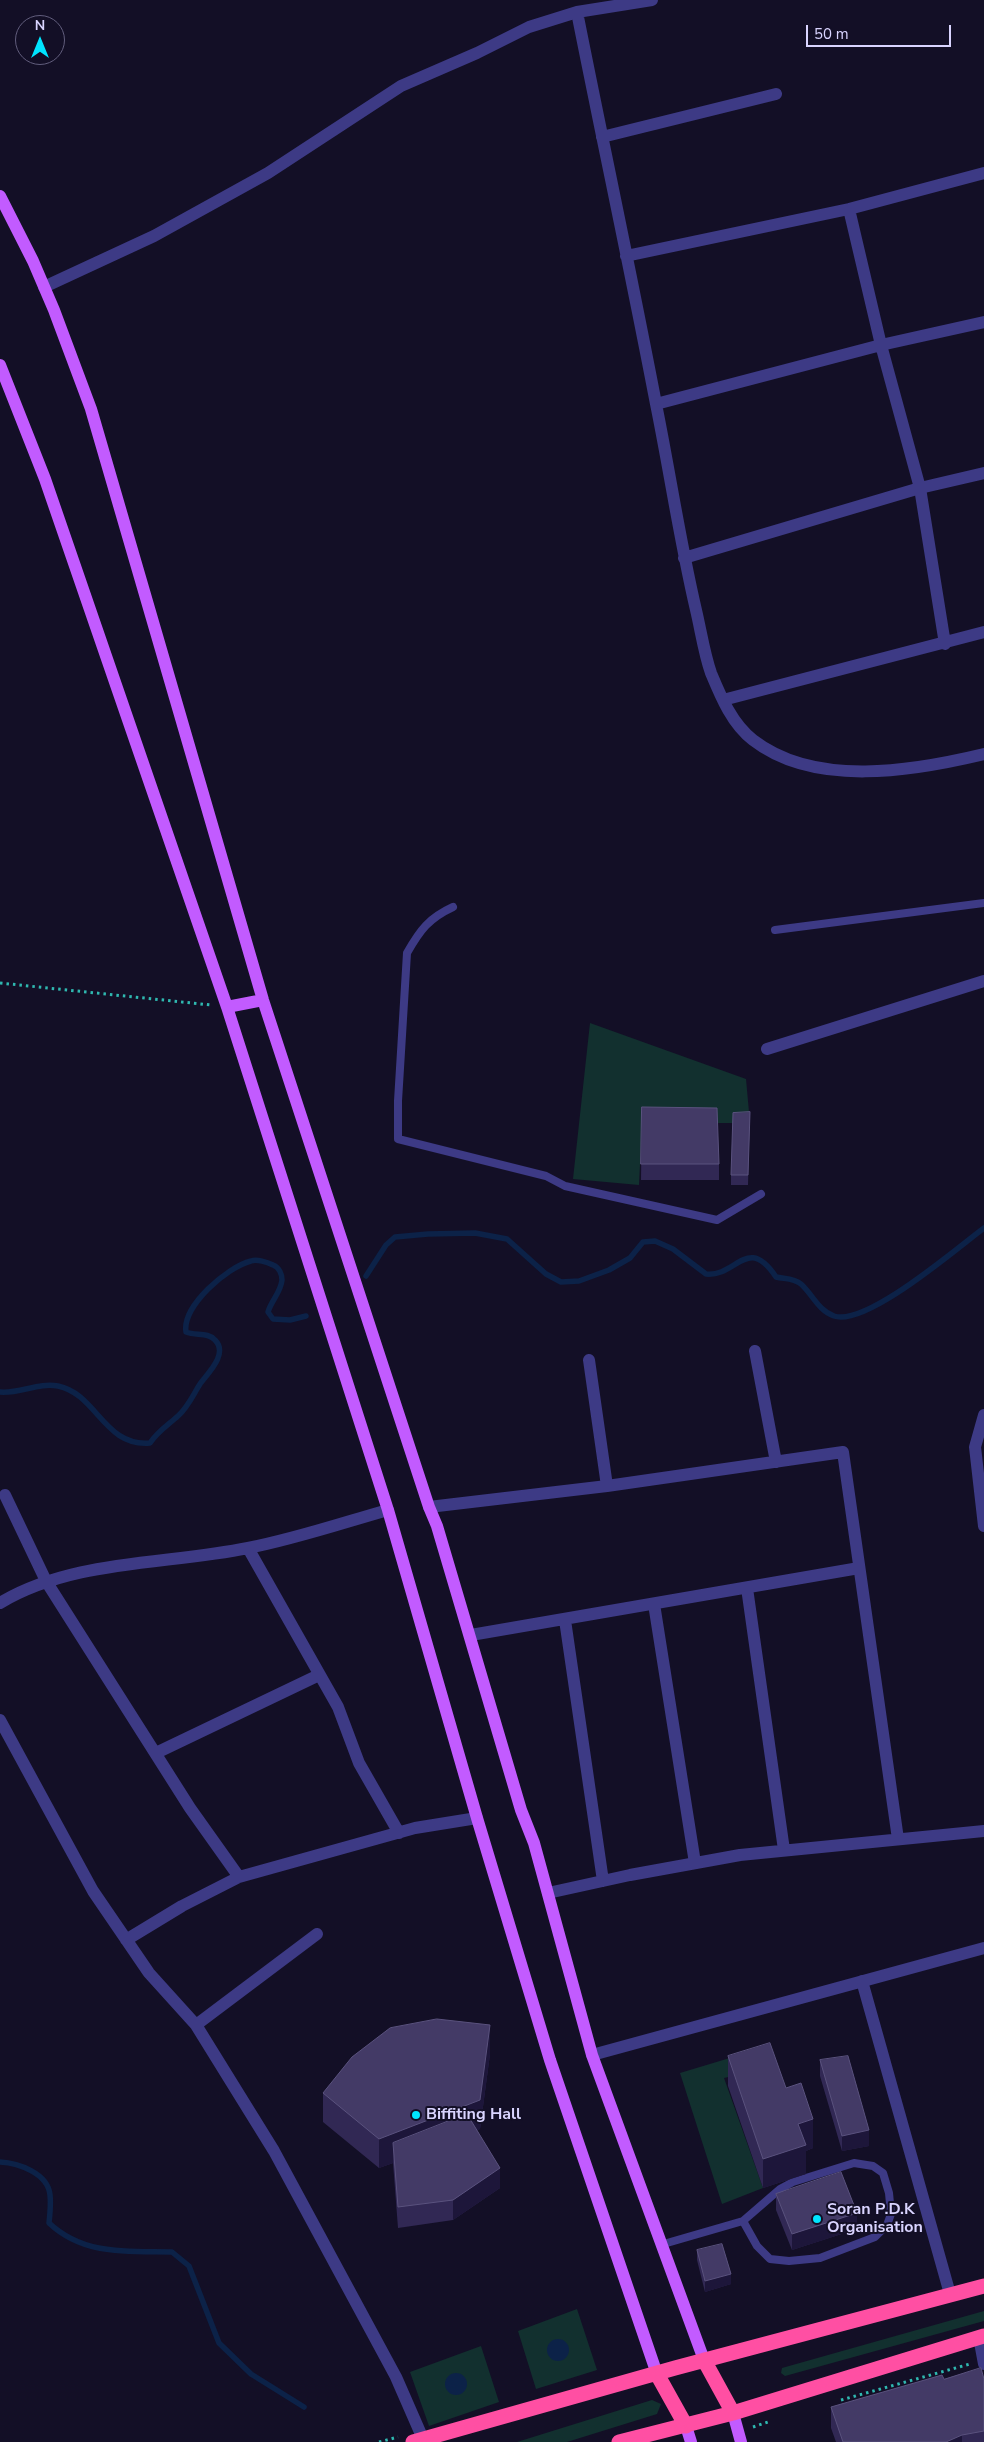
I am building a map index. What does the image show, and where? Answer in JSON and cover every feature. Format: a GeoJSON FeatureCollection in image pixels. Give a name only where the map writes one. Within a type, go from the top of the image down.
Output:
{"type":"FeatureCollection","features":[{"type":"Feature","properties":{"kind":"highway"},"geometry":{"type":"LineString","coordinates":[[417,2441],[704,2360],[984,2286]]}},
{"type":"Feature","properties":{"kind":"highway"},"geometry":{"type":"LineString","coordinates":[[619,2442],[733,2413],[981,2337]]}},
{"type":"Feature","properties":{"kind":"highway"},"geometry":{"type":"LineString","coordinates":[[704,2360],[733,2413]]}},
{"type":"Feature","properties":{"kind":"highway"},"geometry":{"type":"LineString","coordinates":[[657,2374],[686,2426]]}},
{"type":"Feature","properties":{"kind":"main road"},"geometry":{"type":"LineString","coordinates":[[0,196],[44,287],[74,359],[263,1000],[429,1507],[437,1526],[471,1635],[548,1893],[592,2055],[660,2245],[704,2360]]}},
{"type":"Feature","properties":{"kind":"main road"},"geometry":{"type":"LineString","coordinates":[[0,365],[45,479],[227,1007],[388,1510],[477,1818],[550,2060],[657,2374]]}},
{"type":"Feature","properties":{"kind":"main road"},"geometry":{"type":"LineString","coordinates":[[227,1007],[263,1000]]}},
{"type":"Feature","properties":{"kind":"main road"},"geometry":{"type":"LineString","coordinates":[[733,2413],[740,2442]]}},
{"type":"Feature","properties":{"kind":"main road"},"geometry":{"type":"LineString","coordinates":[[686,2426],[691,2442]]}},
{"type":"Feature","properties":{"kind":"street"},"geometry":{"type":"LineString","coordinates":[[44,287],[154,236],[268,173],[402,86],[477,53],[529,27],[577,12],[652,0]]}},
{"type":"Feature","properties":{"kind":"street"},"geometry":{"type":"LineString","coordinates":[[577,12],[656,404],[684,558],[710,671],[728,712],[750,739],[777,757],[819,769],[887,771],[945,763],[984,754]]}},
{"type":"Feature","properties":{"kind":"street"},"geometry":{"type":"LineString","coordinates":[[602,137],[776,94]]}},
{"type":"Feature","properties":{"kind":"street"},"geometry":{"type":"LineString","coordinates":[[626,256],[849,209],[984,173]]}},
{"type":"Feature","properties":{"kind":"street"},"geometry":{"type":"LineString","coordinates":[[849,209],[881,345],[920,488],[945,644]]}},
{"type":"Feature","properties":{"kind":"street"},"geometry":{"type":"LineString","coordinates":[[656,404],[881,345],[984,322]]}},
{"type":"Feature","properties":{"kind":"street"},"geometry":{"type":"LineString","coordinates":[[684,558],[920,488],[984,473]]}},
{"type":"Feature","properties":{"kind":"street"},"geometry":{"type":"LineString","coordinates":[[723,700],[945,644],[984,632]]}},
{"type":"Feature","properties":{"kind":"street"},"geometry":{"type":"LineString","coordinates":[[767,1049],[984,981]]}},
{"type":"Feature","properties":{"kind":"street"},"geometry":{"type":"LineString","coordinates":[[755,1351],[776,1462]]}},
{"type":"Feature","properties":{"kind":"street"},"geometry":{"type":"LineString","coordinates":[[589,1360],[607,1486]]}},
{"type":"Feature","properties":{"kind":"street"},"geometry":{"type":"LineString","coordinates":[[984,1415],[976,1447],[984,1526]]}},
{"type":"Feature","properties":{"kind":"street"},"geometry":{"type":"LineString","coordinates":[[429,1507],[607,1486],[843,1452],[898,1839]]}},
{"type":"Feature","properties":{"kind":"street"},"geometry":{"type":"LineString","coordinates":[[5,1495],[46,1581],[190,1808],[239,1877]]}},
{"type":"Feature","properties":{"kind":"street"},"geometry":{"type":"LineString","coordinates":[[0,1603],[46,1581],[101,1569],[248,1548],[388,1510]]}},
{"type":"Feature","properties":{"kind":"street"},"geometry":{"type":"LineString","coordinates":[[248,1548],[338,1707],[358,1763],[399,1833]]}},
{"type":"Feature","properties":{"kind":"street"},"geometry":{"type":"LineString","coordinates":[[471,1635],[860,1568]]}},
{"type":"Feature","properties":{"kind":"street"},"geometry":{"type":"LineString","coordinates":[[747,1588],[784,1850]]}},
{"type":"Feature","properties":{"kind":"street"},"geometry":{"type":"LineString","coordinates":[[654,1604],[695,1863]]}},
{"type":"Feature","properties":{"kind":"street"},"geometry":{"type":"LineString","coordinates":[[565,1620],[603,1881]]}},
{"type":"Feature","properties":{"kind":"street"},"geometry":{"type":"LineString","coordinates":[[156,1753],[319,1675]]}},
{"type":"Feature","properties":{"kind":"street"},"geometry":{"type":"LineString","coordinates":[[0,1720],[93,1891],[149,1973],[196,2025],[274,2151],[396,2377],[420,2432],[417,2441]]}},
{"type":"Feature","properties":{"kind":"street"},"geometry":{"type":"LineString","coordinates":[[126,1940],[182,1906],[239,1877],[399,1833],[477,1818]]}},
{"type":"Feature","properties":{"kind":"street"},"geometry":{"type":"LineString","coordinates":[[548,1893],[695,1863],[784,1850],[984,1831]]}},
{"type":"Feature","properties":{"kind":"street"},"geometry":{"type":"LineString","coordinates":[[196,2025],[317,1934]]}},
{"type":"Feature","properties":{"kind":"street"},"geometry":{"type":"LineString","coordinates":[[592,2055],[984,1948]]}},
{"type":"Feature","properties":{"kind":"street"},"geometry":{"type":"LineString","coordinates":[[862,1981],[950,2294]]}},
{"type":"Feature","properties":{"kind":"street"},"geometry":{"type":"LineString","coordinates":[[981,2337],[984,2362]]}},
{"type":"Feature","properties":{"kind":"lane"},"geometry":{"type":"LineString","coordinates":[[775,930],[984,903]]}},
{"type":"Feature","properties":{"kind":"lane"},"geometry":{"type":"LineString","coordinates":[[453,907],[435,915],[416,937],[407,953],[398,1101],[398,1139],[546,1176],[565,1186],[717,1220],[761,1194]]}},
{"type":"Feature","properties":{"kind":"lane"},"geometry":{"type":"LineString","coordinates":[[660,2245],[744,2220],[787,2186],[854,2163],[873,2166],[883,2173],[889,2193],[891,2214],[887,2225],[875,2237],[820,2258],[789,2261],[770,2259],[757,2246],[744,2220]]}},
{"type":"Feature","properties":{"kind":"path"},"geometry":{"type":"LineString","coordinates":[[0,983],[227,1007]]}},
{"type":"Feature","properties":{"kind":"path"},"geometry":{"type":"LineString","coordinates":[[831,2402],[984,2362]]}},
{"type":"Feature","properties":{"kind":"path"},"geometry":{"type":"LineString","coordinates":[[753,2435],[752,2428],[770,2422]]}},
{"type":"Feature","properties":{"kind":"green space"},"geometry":{"type":"Polygon","coordinates":[[[590,1023],[746,1079],[750,1123],[642,1123],[639,1185],[573,1179],[590,1023]]]}},
{"type":"Feature","properties":{"kind":"green space"},"geometry":{"type":"Polygon","coordinates":[[[753,2051],[771,2067],[724,2078],[763,2188],[722,2204],[680,2073],[753,2051]]]}},
{"type":"Feature","properties":{"kind":"green space"},"geometry":{"type":"Polygon","coordinates":[[[577,2309],[597,2370],[536,2389],[518,2331],[577,2309]]]}},
{"type":"Feature","properties":{"kind":"green space"},"geometry":{"type":"Polygon","coordinates":[[[984,2311],[984,2321],[785,2376],[781,2373],[782,2368],[984,2311]]]}},
{"type":"Feature","properties":{"kind":"green space"},"geometry":{"type":"Polygon","coordinates":[[[481,2346],[499,2402],[429,2426],[410,2372],[481,2346]]]}},
{"type":"Feature","properties":{"kind":"green space"},"geometry":{"type":"Polygon","coordinates":[[[652,2400],[661,2404],[657,2414],[567,2442],[517,2442],[652,2400]]]}},
{"type":"Feature","properties":{"kind":"water"},"geometry":{"type":"Polygon","coordinates":[[[558,2339],[566,2342],[569,2350],[566,2358],[558,2361],[550,2358],[547,2350],[550,2342],[558,2339]]]}},
{"type":"Feature","properties":{"kind":"water"},"geometry":{"type":"Polygon","coordinates":[[[456,2373],[464,2376],[467,2384],[464,2392],[456,2395],[448,2392],[445,2384],[448,2376],[456,2373]]]}},
{"type":"Feature","properties":{"kind":"building"},"geometry":{"type":"Polygon","coordinates":[[[642,1107],[717,1108],[719,1164],[641,1164],[642,1107]]]}},
{"type":"Feature","properties":{"kind":"building"},"geometry":{"type":"Polygon","coordinates":[[[750,1112],[748,1175],[731,1175],[733,1113],[750,1112]]]}},
{"type":"Feature","properties":{"kind":"building"},"geometry":{"type":"Polygon","coordinates":[[[437,2019],[490,2025],[480,2100],[379,2139],[323,2093],[352,2057],[390,2028],[437,2019]]]}},
{"type":"Feature","properties":{"kind":"building"},"geometry":{"type":"Polygon","coordinates":[[[770,2043],[786,2088],[801,2083],[813,2119],[798,2124],[806,2145],[763,2159],[728,2056],[770,2043]]]}},
{"type":"Feature","properties":{"kind":"building"},"geometry":{"type":"Polygon","coordinates":[[[848,2056],[869,2130],[842,2136],[820,2060],[848,2056]]]}},
{"type":"Feature","properties":{"kind":"building"},"geometry":{"type":"Polygon","coordinates":[[[467,2114],[500,2168],[453,2200],[398,2207],[393,2143],[467,2114]]]}},
{"type":"Feature","properties":{"kind":"building"},"geometry":{"type":"Polygon","coordinates":[[[841,2172],[857,2213],[792,2234],[776,2194],[841,2172]]]}},
{"type":"Feature","properties":{"kind":"building"},"geometry":{"type":"Polygon","coordinates":[[[722,2244],[731,2274],[705,2281],[697,2250],[722,2244]]]}},
{"type":"Feature","properties":{"kind":"building"},"geometry":{"type":"Polygon","coordinates":[[[981,2368],[984,2379],[984,2431],[962,2435],[946,2442],[843,2442],[831,2407],[942,2375],[944,2379],[981,2368]]]}},
{"type":"Feature","properties":{"kind":"waterway"},"geometry":{"type":"LineString","coordinates":[[366,1276],[386,1245],[395,1237],[475,1233],[507,1239],[546,1274],[561,1282],[579,1281],[609,1270],[630,1258],[643,1242],[655,1241],[673,1249],[706,1274],[726,1270],[742,1260],[749,1258],[757,1259],[766,1265],[776,1277],[801,1284],[828,1313],[834,1316],[849,1316],[867,1310],[911,1284],[984,1228]]}},
{"type":"Feature","properties":{"kind":"waterway"},"geometry":{"type":"LineString","coordinates":[[0,1392],[51,1385],[58,1386],[71,1391],[82,1399],[111,1429],[122,1437],[134,1442],[150,1443],[185,1409],[218,1357],[220,1351],[215,1340],[205,1335],[186,1332],[191,1311],[198,1300],[219,1279],[230,1271],[253,1260],[271,1264],[281,1273],[282,1280],[280,1289],[268,1312],[273,1319],[290,1320],[306,1316]]}},
{"type":"Feature","properties":{"kind":"waterway"},"geometry":{"type":"LineString","coordinates":[[0,2162],[23,2167],[38,2175],[44,2181],[50,2195],[49,2223],[63,2234],[77,2241],[107,2250],[172,2252],[189,2266],[219,2343],[251,2374],[304,2407]]}},
{"type":"Feature","properties":{"kind":"place","name":"Biffiting Hall"},"geometry":{"type":"Point","coordinates":[416,2115]}},
{"type":"Feature","properties":{"kind":"place","name":"Soran P.D.K Organisation"},"geometry":{"type":"Point","coordinates":[817,2219]}}]}
